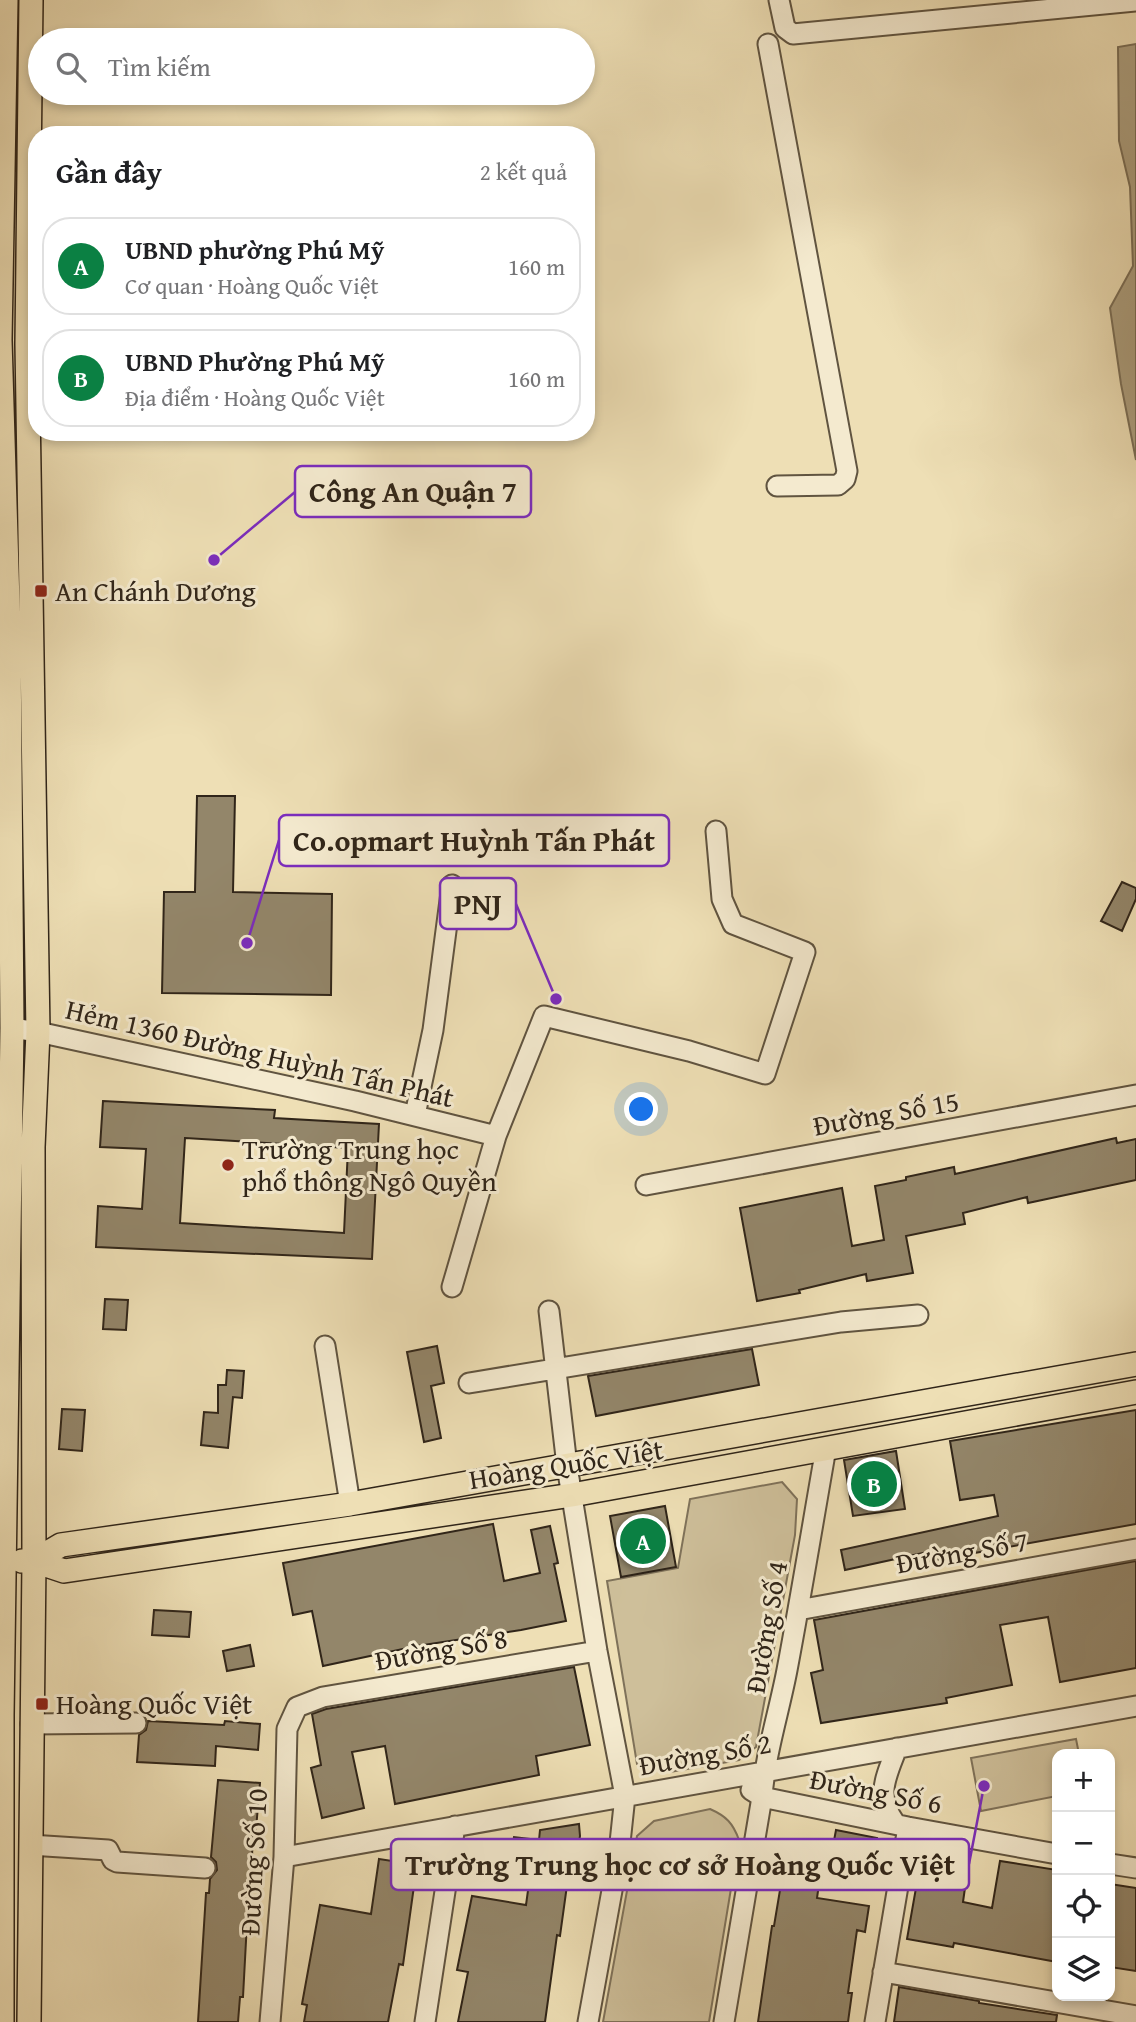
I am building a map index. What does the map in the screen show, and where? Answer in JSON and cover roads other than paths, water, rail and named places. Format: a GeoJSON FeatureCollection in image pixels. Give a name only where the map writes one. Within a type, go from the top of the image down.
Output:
{"type":"FeatureCollection","features":[{"type":"Feature","properties":{"kind":"main road"},"geometry":{"type":"LineString","coordinates":[[2,2022],[3,1560],[12,1028],[5,895],[9,636],[0,340],[6,0]]}},
{"type":"Feature","properties":{"kind":"main road"},"geometry":{"type":"LineString","coordinates":[[31,0],[31,28]]}},
{"type":"Feature","properties":{"kind":"main road"},"geometry":{"type":"LineString","coordinates":[[30,126],[31,105]]}},
{"type":"Feature","properties":{"kind":"main road"},"geometry":{"type":"LineString","coordinates":[[28,278],[28,407]]}},
{"type":"Feature","properties":{"kind":"main road"},"geometry":{"type":"LineString","coordinates":[[29,441],[38,1032],[33,1147],[34,1561],[29,2022]]}},
{"type":"Feature","properties":{"kind":"main road","name":"Hoàng Quốc Việt"},"geometry":{"type":"LineString","coordinates":[[34,1561],[61,1545],[350,1504],[1136,1364]]}},
{"type":"Feature","properties":{"kind":"main road","name":"Hoàng Quốc Việt"},"geometry":{"type":"LineString","coordinates":[[34,1561],[64,1571],[572,1495],[1136,1392]]}},
{"type":"Feature","properties":{"kind":"main road"},"geometry":{"type":"LineString","coordinates":[[3,1560],[34,1561]]}},
{"type":"Feature","properties":{"kind":"main road"},"geometry":{"type":"LineString","coordinates":[[2,1938],[29,1938]]}},
{"type":"Feature","properties":{"kind":"street"},"geometry":{"type":"LineString","coordinates":[[779,0],[785,28],[793,34],[1000,6],[1136,1]]}},
{"type":"Feature","properties":{"kind":"street"},"geometry":{"type":"LineString","coordinates":[[768,44],[847,471],[845,479],[838,485],[777,486]]}},
{"type":"Feature","properties":{"kind":"street"},"geometry":{"type":"LineString","coordinates":[[5,77],[28,78]]}},
{"type":"Feature","properties":{"kind":"street"},"geometry":{"type":"LineString","coordinates":[[452,1287],[496,1136],[544,1016],[689,1051],[765,1074],[805,952],[733,925],[722,899],[716,831]]}},
{"type":"Feature","properties":{"kind":"street"},"geometry":{"type":"LineString","coordinates":[[415,1115],[433,1030],[452,885]]}},
{"type":"Feature","properties":{"kind":"street","name":"Hẻm 1360 Đường Huỳnh Tấn Phát"},"geometry":{"type":"LineString","coordinates":[[12,1028],[415,1115],[496,1136]]}},
{"type":"Feature","properties":{"kind":"street","name":"Đường Số 15"},"geometry":{"type":"LineString","coordinates":[[646,1185],[1136,1095]]}},
{"type":"Feature","properties":{"kind":"street"},"geometry":{"type":"LineString","coordinates":[[549,1311],[567,1466],[597,1651],[625,1796],[619,1852],[588,2022]]}},
{"type":"Feature","properties":{"kind":"street"},"geometry":{"type":"LineString","coordinates":[[469,1383],[828,1324],[918,1315]]}},
{"type":"Feature","properties":{"kind":"street"},"geometry":{"type":"LineString","coordinates":[[325,1346],[350,1504]]}},
{"type":"Feature","properties":{"kind":"street","name":"Đường Số 4"},"geometry":{"type":"LineString","coordinates":[[724,2022],[764,1772],[775,1730],[798,1610],[826,1448]]}},
{"type":"Feature","properties":{"kind":"street","name":"Đường Số 7"},"geometry":{"type":"LineString","coordinates":[[798,1610],[1136,1549]]}},
{"type":"Feature","properties":{"kind":"street","name":"Đường Số 8"},"geometry":{"type":"LineString","coordinates":[[297,1707],[323,1697],[597,1651]]}},
{"type":"Feature","properties":{"kind":"street","name":"Đường Số 2"},"geometry":{"type":"LineString","coordinates":[[284,1857],[1136,1706]]}},
{"type":"Feature","properties":{"kind":"street","name":"Đường Số 10"},"geometry":{"type":"LineString","coordinates":[[270,2022],[284,1857],[287,1729],[297,1707]]}},
{"type":"Feature","properties":{"kind":"street"},"geometry":{"type":"LineString","coordinates":[[32,1724],[136,1723]]}},
{"type":"Feature","properties":{"kind":"street"},"geometry":{"type":"LineString","coordinates":[[875,2022],[901,1825],[887,1812],[883,1784],[897,1748]]}},
{"type":"Feature","properties":{"kind":"street","name":"Đường Số 6"},"geometry":{"type":"LineString","coordinates":[[729,1778],[762,1797],[1052,1853]]}},
{"type":"Feature","properties":{"kind":"street"},"geometry":{"type":"LineString","coordinates":[[425,2022],[455,1826]]}},
{"type":"Feature","properties":{"kind":"street"},"geometry":{"type":"LineString","coordinates":[[30,1845],[108,1850],[117,1862],[205,1868]]}},
{"type":"Feature","properties":{"kind":"street"},"geometry":{"type":"LineString","coordinates":[[1115,1865],[1136,1868]]}},
{"type":"Feature","properties":{"kind":"street"},"geometry":{"type":"LineString","coordinates":[[883,1972],[1136,2016]]}},
{"type":"Feature","properties":{"kind":"place","name":"Công An Quận 7"},"geometry":{"type":"Point","coordinates":[214,560]}},
{"type":"Feature","properties":{"kind":"place","name":"An Chánh Dương"},"geometry":{"type":"Point","coordinates":[41,591]}},
{"type":"Feature","properties":{"kind":"place","name":"Co.opmart Huỳnh Tấn Phát"},"geometry":{"type":"Point","coordinates":[247,943]}},
{"type":"Feature","properties":{"kind":"place","name":"PNJ"},"geometry":{"type":"Point","coordinates":[556,999]}},
{"type":"Feature","properties":{"kind":"place","name":"Trường Trung học phổ thông Ngô Quyền"},"geometry":{"type":"Point","coordinates":[228,1165]}},
{"type":"Feature","properties":{"kind":"place","name":"UBND Phường Phú Mỹ"},"geometry":{"type":"Point","coordinates":[874,1484]}},
{"type":"Feature","properties":{"kind":"place","name":"UBND phường Phú Mỹ"},"geometry":{"type":"Point","coordinates":[643,1541]}},
{"type":"Feature","properties":{"kind":"place","name":"Hoàng Quốc Việt"},"geometry":{"type":"Point","coordinates":[42,1704]}},
{"type":"Feature","properties":{"kind":"place","name":"Trường Trung học cơ sở Hoàng Quốc Việt"},"geometry":{"type":"Point","coordinates":[984,1786]}}]}
